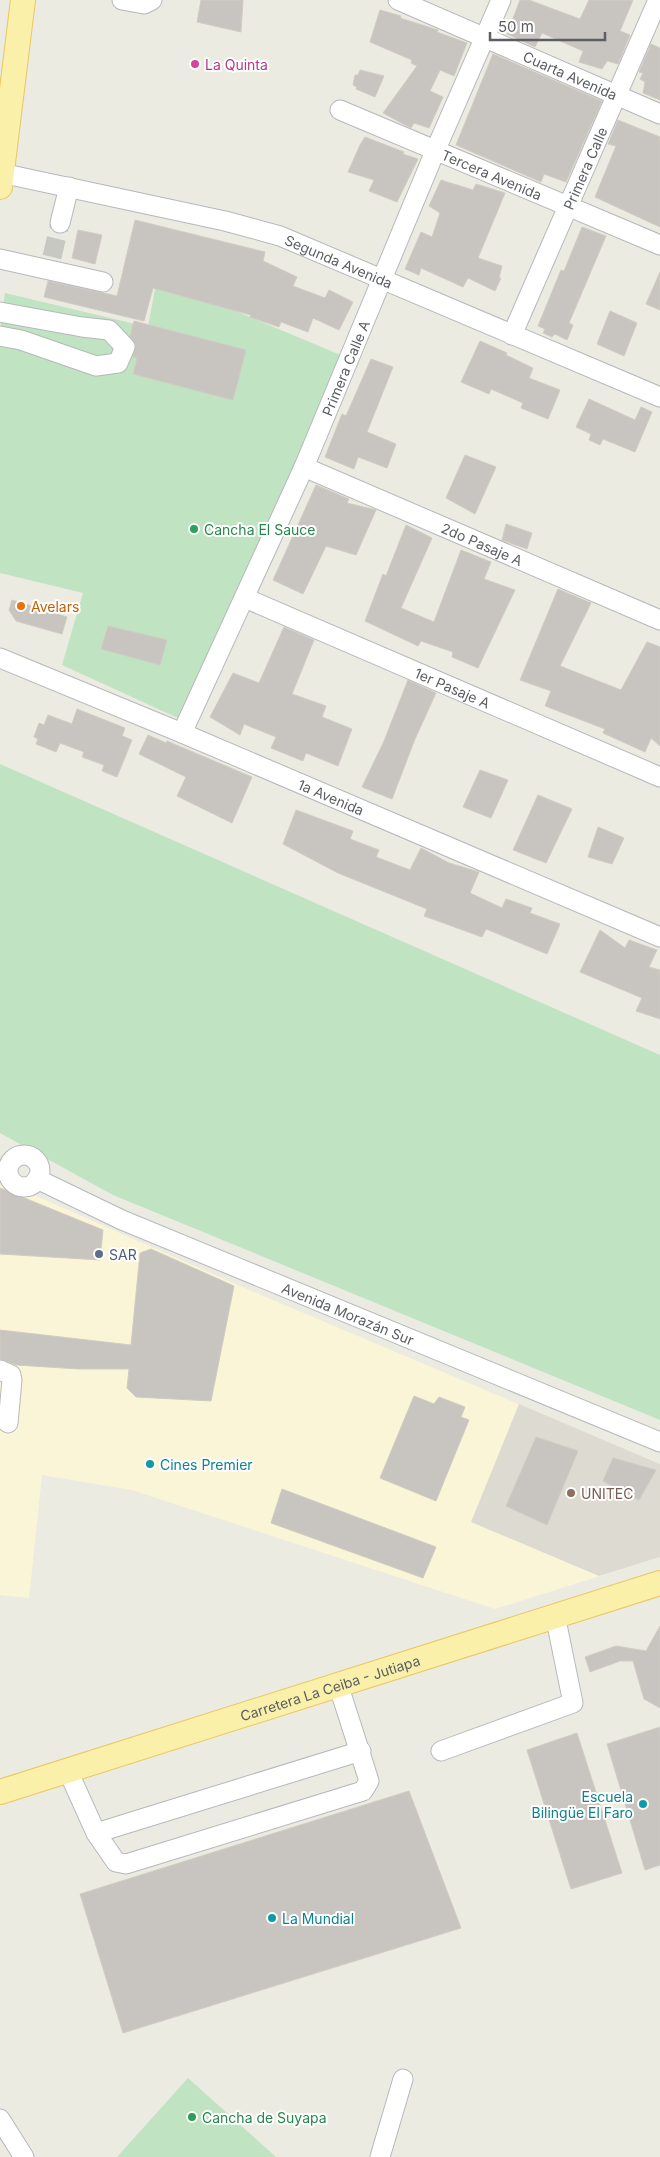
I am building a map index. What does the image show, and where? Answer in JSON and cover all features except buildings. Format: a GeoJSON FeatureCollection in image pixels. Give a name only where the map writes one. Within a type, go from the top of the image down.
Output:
{"type":"FeatureCollection","features":[{"type":"Feature","properties":{"kind":"main road"},"geometry":{"type":"LineString","coordinates":[[1,180],[23,0]]}},
{"type":"Feature","properties":{"kind":"main road","name":"Carretera La Ceiba - Jutiapa"},"geometry":{"type":"LineString","coordinates":[[0,1792],[660,1583]]}},
{"type":"Feature","properties":{"kind":"street"},"geometry":{"type":"LineString","coordinates":[[122,0],[144,4],[152,0]]}},
{"type":"Feature","properties":{"kind":"street","name":"Cuarta Avenida"},"geometry":{"type":"LineString","coordinates":[[398,0],[660,114]]}},
{"type":"Feature","properties":{"kind":"street","name":"Primera Calle A"},"geometry":{"type":"LineString","coordinates":[[182,733],[304,467],[436,149],[501,0]]}},
{"type":"Feature","properties":{"kind":"street","name":"Primera Calle"},"geometry":{"type":"LineString","coordinates":[[512,335],[658,0]]}},
{"type":"Feature","properties":{"kind":"street","name":"Tercera Avenida"},"geometry":{"type":"LineString","coordinates":[[340,110],[660,245]]}},
{"type":"Feature","properties":{"kind":"street","name":"Segunda Avenida"},"geometry":{"type":"LineString","coordinates":[[1,180],[69,187],[225,221],[280,236],[660,397]]}},
{"type":"Feature","properties":{"kind":"street"},"geometry":{"type":"LineString","coordinates":[[60,223],[69,187]]}},
{"type":"Feature","properties":{"kind":"street"},"geometry":{"type":"LineString","coordinates":[[0,259],[50,264],[103,282]]}},
{"type":"Feature","properties":{"kind":"street"},"geometry":{"type":"LineString","coordinates":[[0,312],[109,330],[125,347],[118,363],[96,366],[20,340],[0,336]]}},
{"type":"Feature","properties":{"kind":"street","name":"2do Pasaje A"},"geometry":{"type":"LineString","coordinates":[[304,467],[660,620]]}},
{"type":"Feature","properties":{"kind":"street","name":"1er Pasaje A"},"geometry":{"type":"LineString","coordinates":[[245,598],[660,777]]}},
{"type":"Feature","properties":{"kind":"street","name":"1a Avenida"},"geometry":{"type":"LineString","coordinates":[[0,658],[182,733],[660,937]]}},
{"type":"Feature","properties":{"kind":"street","name":"Avenida Morazán Sur"},"geometry":{"type":"LineString","coordinates":[[4,1164],[20,1155],[30,1156],[40,1169],[37,1179],[122,1220],[660,1442]]}},
{"type":"Feature","properties":{"kind":"street"},"geometry":{"type":"LineString","coordinates":[[0,1370],[11,1374],[12,1380],[8,1423]]}},
{"type":"Feature","properties":{"kind":"street"},"geometry":{"type":"LineString","coordinates":[[441,1751],[573,1703],[555,1615]]}},
{"type":"Feature","properties":{"kind":"street"},"geometry":{"type":"LineString","coordinates":[[68,1771],[96,1833],[116,1862],[126,1864],[363,1791],[369,1781],[338,1684]]}},
{"type":"Feature","properties":{"kind":"street"},"geometry":{"type":"LineString","coordinates":[[96,1833],[361,1752]]}},
{"type":"Feature","properties":{"kind":"street"},"geometry":{"type":"LineString","coordinates":[[380,2157],[403,2079]]}},
{"type":"Feature","properties":{"kind":"street"},"geometry":{"type":"LineString","coordinates":[[0,2119],[24,2157]]}},
{"type":"Feature","properties":{"kind":"shaded area"},"geometry":{"type":"Polygon","coordinates":[[[0,1180],[242,1287],[660,1464],[660,1557],[495,1609],[132,1490],[42,1475],[29,1598],[0,1595],[0,1180]]]}},
{"type":"Feature","properties":{"kind":"shaded area","name":"UNITEC"},"geometry":{"type":"Polygon","coordinates":[[[519,1404],[660,1464],[660,1557],[599,1576],[471,1522],[519,1404]]]}},
{"type":"Feature","properties":{"kind":"green space"},"geometry":{"type":"Polygon","coordinates":[[[157,278],[343,356],[180,719],[62,665],[83,593],[0,573],[0,330],[5,293],[148,327],[157,278]]]}},
{"type":"Feature","properties":{"kind":"green space"},"geometry":{"type":"Polygon","coordinates":[[[0,764],[660,1055],[660,1420],[113,1195],[0,1133],[0,764]]]}},
{"type":"Feature","properties":{"kind":"green space","name":"Cancha de Suyapa"},"geometry":{"type":"Polygon","coordinates":[[[188,2078],[276,2157],[117,2157],[188,2078]]]}},
{"type":"Feature","properties":{"kind":"tunnel"},"geometry":{"type":"LineString","coordinates":[[52,257],[60,223]]}},
{"type":"Feature","properties":{"kind":"place","name":"La Quinta"},"geometry":{"type":"Point","coordinates":[195,64]}},
{"type":"Feature","properties":{"kind":"place","name":"Cancha El Sauce"},"geometry":{"type":"Point","coordinates":[194,529]}},
{"type":"Feature","properties":{"kind":"place","name":"Avelars"},"geometry":{"type":"Point","coordinates":[21,606]}},
{"type":"Feature","properties":{"kind":"place","name":"SAR"},"geometry":{"type":"Point","coordinates":[99,1254]}},
{"type":"Feature","properties":{"kind":"place","name":"Cines Premier"},"geometry":{"type":"Point","coordinates":[150,1464]}},
{"type":"Feature","properties":{"kind":"place","name":"UNITEC"},"geometry":{"type":"Point","coordinates":[571,1493]}},
{"type":"Feature","properties":{"kind":"place","name":"Escuela Bilingüe El Faro"},"geometry":{"type":"Point","coordinates":[643,1804]}},
{"type":"Feature","properties":{"kind":"place","name":"La Mundial"},"geometry":{"type":"Point","coordinates":[272,1918]}},
{"type":"Feature","properties":{"kind":"place","name":"Cancha de Suyapa"},"geometry":{"type":"Point","coordinates":[192,2117]}}]}
